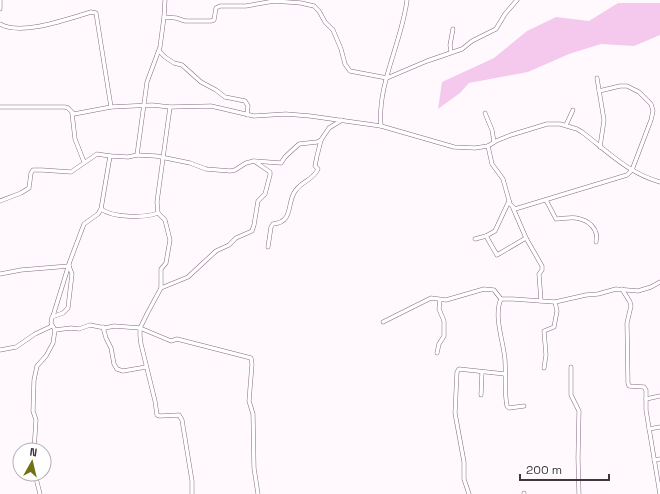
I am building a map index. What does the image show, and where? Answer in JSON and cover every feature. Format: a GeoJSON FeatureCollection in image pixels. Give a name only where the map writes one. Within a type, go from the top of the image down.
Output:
{"type":"FeatureCollection","features":[{"type":"Feature","properties":{"kind":"street"},"geometry":{"type":"LineString","coordinates":[[0,0],[0,9]]}},
{"type":"Feature","properties":{"kind":"street"},"geometry":{"type":"LineString","coordinates":[[137,155],[148,78],[160,51],[165,0]]}},
{"type":"Feature","properties":{"kind":"street"},"geometry":{"type":"LineString","coordinates":[[381,126],[380,112],[387,78],[407,0]]}},
{"type":"Feature","properties":{"kind":"street"},"geometry":{"type":"LineString","coordinates":[[164,18],[176,18],[185,21],[211,21],[214,20],[216,8],[218,6],[246,6],[274,1],[301,3],[318,8],[325,22],[333,30],[347,69],[353,72],[387,78],[462,48],[472,41],[496,29],[505,14],[517,0]]}},
{"type":"Feature","properties":{"kind":"street"},"geometry":{"type":"LineString","coordinates":[[0,24],[12,28],[36,27],[91,12],[96,13],[111,107]]}},
{"type":"Feature","properties":{"kind":"street"},"geometry":{"type":"LineString","coordinates":[[451,52],[450,45],[453,29]]}},
{"type":"Feature","properties":{"kind":"street"},"geometry":{"type":"LineString","coordinates":[[160,51],[165,57],[174,63],[182,65],[202,82],[226,98],[245,101],[248,106],[248,115]]}},
{"type":"Feature","properties":{"kind":"street"},"geometry":{"type":"LineString","coordinates":[[597,78],[604,120],[600,147]]}},
{"type":"Feature","properties":{"kind":"street"},"geometry":{"type":"LineString","coordinates":[[512,208],[519,208],[546,200],[591,185],[623,177],[630,173],[652,120],[653,111],[651,104],[639,92],[627,86],[620,86],[599,91]]}},
{"type":"Feature","properties":{"kind":"street"},"geometry":{"type":"LineString","coordinates":[[145,98],[152,105]]}},
{"type":"Feature","properties":{"kind":"street"},"geometry":{"type":"LineString","coordinates":[[72,113],[76,114],[111,107],[145,105],[170,107],[211,106],[248,115],[264,116],[294,114],[381,126],[454,146],[474,148],[488,146],[511,135],[547,124],[560,124],[582,132],[615,159],[632,170],[660,182]]}},
{"type":"Feature","properties":{"kind":"street"},"geometry":{"type":"LineString","coordinates":[[0,107],[68,108],[72,113],[75,139],[84,162]]}},
{"type":"Feature","properties":{"kind":"street"},"geometry":{"type":"LineString","coordinates":[[170,107],[157,202],[158,213],[165,220],[170,240],[166,263],[161,270],[161,288],[140,328],[141,344],[157,415],[178,415],[182,420],[192,481],[192,494]]}},
{"type":"Feature","properties":{"kind":"street"},"geometry":{"type":"LineString","coordinates":[[566,125],[573,110]]}},
{"type":"Feature","properties":{"kind":"street"},"geometry":{"type":"LineString","coordinates":[[484,113],[492,130],[494,142]]}},
{"type":"Feature","properties":{"kind":"street"},"geometry":{"type":"LineString","coordinates":[[268,247],[271,227],[273,224],[282,222],[289,211],[294,191],[304,182],[311,179],[317,172],[318,169],[315,166],[316,156],[321,140],[329,128],[342,120]]}},
{"type":"Feature","properties":{"kind":"street"},"geometry":{"type":"LineString","coordinates":[[0,201],[21,193],[29,188],[31,173],[33,170],[71,172],[98,154],[128,157],[137,155],[156,156],[163,159],[193,164],[206,169],[235,170],[246,163],[254,161],[281,162],[299,144],[316,143],[321,140]]}},
{"type":"Feature","properties":{"kind":"street"},"geometry":{"type":"LineString","coordinates":[[488,146],[492,164],[502,179],[512,208],[526,238],[542,266],[542,270],[539,274],[541,301]]}},
{"type":"Feature","properties":{"kind":"street"},"geometry":{"type":"LineString","coordinates":[[35,442],[36,420],[34,411],[34,380],[37,366],[46,356],[53,343],[55,330],[52,326],[51,320],[84,224],[98,214],[101,209],[110,156]]}},
{"type":"Feature","properties":{"kind":"street"},"geometry":{"type":"LineString","coordinates":[[161,288],[188,277],[216,251],[229,246],[236,238],[252,231],[259,200],[265,194],[270,175],[270,172],[254,161]]}},
{"type":"Feature","properties":{"kind":"street"},"geometry":{"type":"LineString","coordinates":[[546,200],[556,219],[575,218],[591,224],[596,232],[596,242]]}},
{"type":"Feature","properties":{"kind":"street"},"geometry":{"type":"LineString","coordinates":[[475,239],[496,231],[509,201]]}},
{"type":"Feature","properties":{"kind":"street"},"geometry":{"type":"LineString","coordinates":[[101,209],[106,212],[130,216],[148,216],[158,213]]}},
{"type":"Feature","properties":{"kind":"street"},"geometry":{"type":"LineString","coordinates":[[486,236],[497,255],[526,238]]}},
{"type":"Feature","properties":{"kind":"street"},"geometry":{"type":"LineString","coordinates":[[0,274],[20,270],[69,266]]}},
{"type":"Feature","properties":{"kind":"street"},"geometry":{"type":"LineString","coordinates":[[53,316],[63,313],[68,308],[72,274],[69,266]]}},
{"type":"Feature","properties":{"kind":"street"},"geometry":{"type":"LineString","coordinates":[[501,300],[513,299],[555,302],[616,289],[638,291],[651,287],[660,282]]}},
{"type":"Feature","properties":{"kind":"street"},"geometry":{"type":"LineString","coordinates":[[383,322],[430,298],[446,300],[487,289],[494,290],[501,300]]}},
{"type":"Feature","properties":{"kind":"street"},"geometry":{"type":"LineString","coordinates":[[622,289],[631,306],[628,323],[628,383],[629,386],[644,387],[646,390],[646,410],[660,494]]}},
{"type":"Feature","properties":{"kind":"street"},"geometry":{"type":"LineString","coordinates":[[437,353],[439,344],[444,336],[444,321],[439,309],[440,300]]}},
{"type":"Feature","properties":{"kind":"street"},"geometry":{"type":"LineString","coordinates":[[501,300],[498,308],[500,333],[505,354],[507,406],[509,408],[524,406]]}},
{"type":"Feature","properties":{"kind":"street"},"geometry":{"type":"LineString","coordinates":[[544,368],[546,355],[544,331],[554,327],[556,311],[555,302]]}},
{"type":"Feature","properties":{"kind":"street"},"geometry":{"type":"LineString","coordinates":[[55,330],[71,328],[79,329],[90,325],[103,327],[114,326],[140,328],[171,342],[177,339],[251,358],[252,364],[249,401],[253,414],[254,468],[258,494]]}},
{"type":"Feature","properties":{"kind":"street"},"geometry":{"type":"LineString","coordinates":[[0,350],[14,348],[35,334],[52,326]]}},
{"type":"Feature","properties":{"kind":"street"},"geometry":{"type":"LineString","coordinates":[[103,327],[111,348],[114,364],[117,369],[124,371],[146,367]]}},
{"type":"Feature","properties":{"kind":"street"},"geometry":{"type":"LineString","coordinates":[[571,367],[571,395],[579,411],[579,494]]}},
{"type":"Feature","properties":{"kind":"street"},"geometry":{"type":"LineString","coordinates":[[469,494],[464,479],[464,462],[455,413],[458,372],[459,369],[505,374]]}},
{"type":"Feature","properties":{"kind":"street"},"geometry":{"type":"LineString","coordinates":[[481,395],[482,372]]}},
{"type":"Feature","properties":{"kind":"street"},"geometry":{"type":"LineString","coordinates":[[646,399],[660,396]]}},
{"type":"Feature","properties":{"kind":"street"},"geometry":{"type":"LineString","coordinates":[[649,429],[660,427]]}},
{"type":"Feature","properties":{"kind":"street"},"geometry":{"type":"LineString","coordinates":[[654,460],[660,459]]}},
{"type":"Feature","properties":{"kind":"street"},"geometry":{"type":"LineString","coordinates":[[37,482],[40,494]]}},
{"type":"Feature","properties":{"kind":"shaded area"},"geometry":{"type":"Polygon","coordinates":[[[618,3],[660,3],[660,35],[634,46],[601,44],[569,54],[528,72],[469,83],[460,93],[438,109],[442,82],[494,58],[527,31],[556,17],[589,21],[618,3]]]}}]}
